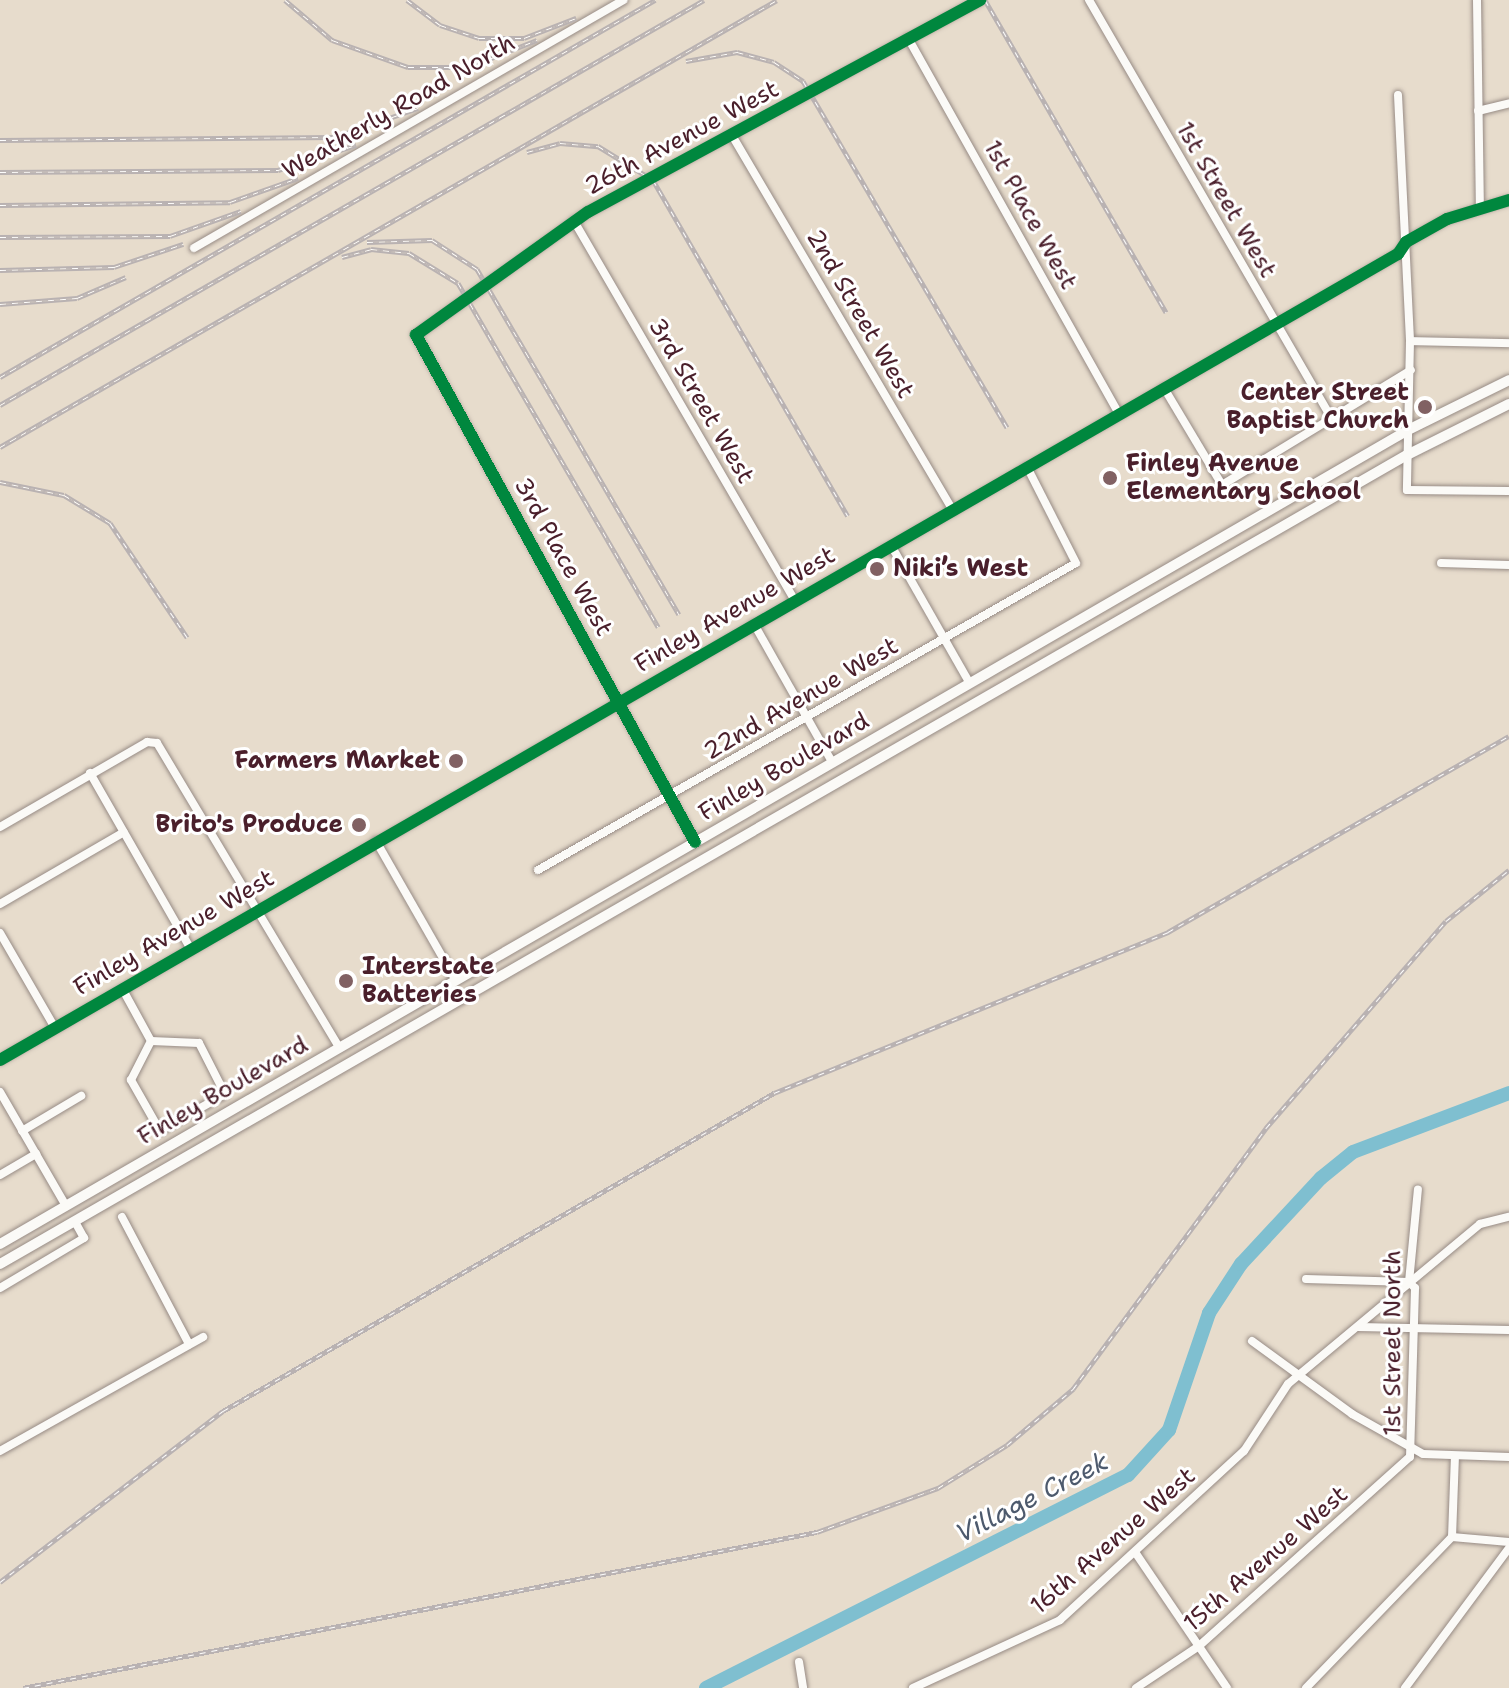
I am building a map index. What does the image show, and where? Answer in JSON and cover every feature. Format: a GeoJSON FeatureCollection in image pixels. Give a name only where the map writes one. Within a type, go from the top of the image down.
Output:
{"type":"FeatureCollection","features":[{"type":"Feature","properties":{"kind":"main road","name":"Finley Boulevard"},"geometry":{"type":"LineString","coordinates":[[0,1244],[1408,430],[1509,380]]}},
{"type":"Feature","properties":{"kind":"main road","name":"Finley Boulevard"},"geometry":{"type":"LineString","coordinates":[[0,1264],[1407,455],[1509,404]]}},
{"type":"Feature","properties":{"kind":"main road"},"geometry":{"type":"LineString","coordinates":[[1245,526],[1255,542]]}},
{"type":"Feature","properties":{"kind":"main road"},"geometry":{"type":"LineString","coordinates":[[969,682],[980,701]]}},
{"type":"Feature","properties":{"kind":"main road"},"geometry":{"type":"LineString","coordinates":[[832,762],[842,780]]}},
{"type":"Feature","properties":{"kind":"main road"},"geometry":{"type":"LineString","coordinates":[[695,842],[705,859]]}},
{"type":"Feature","properties":{"kind":"main road"},"geometry":{"type":"LineString","coordinates":[[552,924],[566,939]]}},
{"type":"Feature","properties":{"kind":"main road"},"geometry":{"type":"LineString","coordinates":[[455,979],[467,997]]}},
{"type":"Feature","properties":{"kind":"main road"},"geometry":{"type":"LineString","coordinates":[[339,1047],[349,1065]]}},
{"type":"Feature","properties":{"kind":"main road"},"geometry":{"type":"LineString","coordinates":[[66,1206],[75,1222]]}},
{"type":"Feature","properties":{"kind":"street","name":"Weatherly Road North"},"geometry":{"type":"LineString","coordinates":[[194,248],[623,0]]}},
{"type":"Feature","properties":{"kind":"street","name":"26th Avenue West"},"geometry":{"type":"LineString","coordinates":[[416,335],[574,221],[980,0]]}},
{"type":"Feature","properties":{"kind":"street","name":"1st Street West"},"geometry":{"type":"LineString","coordinates":[[1089,0],[1331,418]]}},
{"type":"Feature","properties":{"kind":"street"},"geometry":{"type":"LineString","coordinates":[[1478,0],[1480,206]]}},
{"type":"Feature","properties":{"kind":"street","name":"1st Place West"},"geometry":{"type":"LineString","coordinates":[[908,38],[1118,412]]}},
{"type":"Feature","properties":{"kind":"street"},"geometry":{"type":"LineString","coordinates":[[1398,95],[1411,370],[1407,490],[1509,491]]}},
{"type":"Feature","properties":{"kind":"street"},"geometry":{"type":"LineString","coordinates":[[1478,111],[1509,103]]}},
{"type":"Feature","properties":{"kind":"street","name":"2nd Street West"},"geometry":{"type":"LineString","coordinates":[[733,137],[953,511]]}},
{"type":"Feature","properties":{"kind":"street","name":"Finley Avenue West"},"geometry":{"type":"LineString","coordinates":[[0,1060],[617,702],[892,547],[1118,412],[1398,254],[1406,242],[1480,206],[1509,200]]}},
{"type":"Feature","properties":{"kind":"street","name":"3rd Street West"},"geometry":{"type":"LineString","coordinates":[[574,221],[795,600]]}},
{"type":"Feature","properties":{"kind":"street","name":"3rd Place West"},"geometry":{"type":"LineString","coordinates":[[416,335],[695,842]]}},
{"type":"Feature","properties":{"kind":"street"},"geometry":{"type":"LineString","coordinates":[[1410,341],[1509,343]]}},
{"type":"Feature","properties":{"kind":"street"},"geometry":{"type":"LineString","coordinates":[[1164,388],[1222,485],[1411,370]]}},
{"type":"Feature","properties":{"kind":"street","name":"22nd Avenue West"},"geometry":{"type":"LineString","coordinates":[[538,870],[942,640],[1078,557],[1027,467]]}},
{"type":"Feature","properties":{"kind":"street"},"geometry":{"type":"LineString","coordinates":[[892,547],[942,640],[969,682]]}},
{"type":"Feature","properties":{"kind":"street"},"geometry":{"type":"LineString","coordinates":[[1441,563],[1509,565]]}},
{"type":"Feature","properties":{"kind":"street"},"geometry":{"type":"LineString","coordinates":[[754,624],[832,762]]}},
{"type":"Feature","properties":{"kind":"street"},"geometry":{"type":"LineString","coordinates":[[0,827],[147,742],[157,743],[339,1047]]}},
{"type":"Feature","properties":{"kind":"street"},"geometry":{"type":"LineString","coordinates":[[90,773],[191,949]]}},
{"type":"Feature","properties":{"kind":"street"},"geometry":{"type":"LineString","coordinates":[[0,904],[124,832]]}},
{"type":"Feature","properties":{"kind":"street"},"geometry":{"type":"LineString","coordinates":[[376,841],[455,979]]}},
{"type":"Feature","properties":{"kind":"street"},"geometry":{"type":"LineString","coordinates":[[0,933],[55,1028]]}},
{"type":"Feature","properties":{"kind":"street"},"geometry":{"type":"LineString","coordinates":[[123,990],[151,1041]]}},
{"type":"Feature","properties":{"kind":"street"},"geometry":{"type":"LineString","coordinates":[[151,1041],[199,1043],[224,1084],[225,1094],[162,1131],[151,1119],[131,1080],[151,1041]]}},
{"type":"Feature","properties":{"kind":"street"},"geometry":{"type":"LineString","coordinates":[[0,1092],[66,1206]]}},
{"type":"Feature","properties":{"kind":"street"},"geometry":{"type":"LineString","coordinates":[[22,1131],[81,1096]]}},
{"type":"Feature","properties":{"kind":"street"},"geometry":{"type":"LineString","coordinates":[[0,1175],[36,1154]]}},
{"type":"Feature","properties":{"kind":"street","name":"1st Street North"},"geometry":{"type":"LineString","coordinates":[[1414,1450],[1415,1327],[1409,1282],[1418,1189]]}},
{"type":"Feature","properties":{"kind":"street"},"geometry":{"type":"LineString","coordinates":[[122,1217],[189,1344]]}},
{"type":"Feature","properties":{"kind":"street","name":"16th Avenue West"},"geometry":{"type":"LineString","coordinates":[[913,1688],[1027,1641],[1135,1552],[1244,1451],[1300,1374],[1480,1224],[1509,1217]]}},
{"type":"Feature","properties":{"kind":"street"},"geometry":{"type":"LineString","coordinates":[[0,1288],[84,1238],[75,1222]]}},
{"type":"Feature","properties":{"kind":"street"},"geometry":{"type":"LineString","coordinates":[[1306,1279],[1409,1282]]}},
{"type":"Feature","properties":{"kind":"street"},"geometry":{"type":"LineString","coordinates":[[1357,1327],[1509,1330]]}},
{"type":"Feature","properties":{"kind":"street"},"geometry":{"type":"LineString","coordinates":[[0,1451],[203,1337]]}},
{"type":"Feature","properties":{"kind":"street"},"geometry":{"type":"LineString","coordinates":[[1252,1341],[1414,1450],[1455,1456],[1509,1457]]}},
{"type":"Feature","properties":{"kind":"street","name":"15th Avenue West"},"geometry":{"type":"LineString","coordinates":[[1136,1688],[1199,1646],[1414,1450]]}},
{"type":"Feature","properties":{"kind":"street"},"geometry":{"type":"LineString","coordinates":[[1306,1688],[1452,1537],[1455,1456]]}},
{"type":"Feature","properties":{"kind":"street"},"geometry":{"type":"LineString","coordinates":[[1405,1688],[1509,1545],[1452,1537]]}},
{"type":"Feature","properties":{"kind":"street"},"geometry":{"type":"LineString","coordinates":[[1135,1552],[1227,1688]]}},
{"type":"Feature","properties":{"kind":"street"},"geometry":{"type":"LineString","coordinates":[[799,1662],[803,1688]]}},
{"type":"Feature","properties":{"kind":"waterway","name":"Village Creek"},"geometry":{"type":"LineString","coordinates":[[706,1688],[1128,1475],[1169,1430],[1209,1313],[1241,1264],[1321,1178],[1353,1152],[1509,1093]]}},
{"type":"Feature","properties":{"kind":"railway"},"geometry":{"type":"LineString","coordinates":[[285,0],[332,40],[408,67],[469,67],[537,40]]}},
{"type":"Feature","properties":{"kind":"railway"},"geometry":{"type":"LineString","coordinates":[[407,0],[440,25],[479,38],[524,38],[576,18]]}},
{"type":"Feature","properties":{"kind":"railway"},"geometry":{"type":"LineString","coordinates":[[0,377],[655,0]]}},
{"type":"Feature","properties":{"kind":"railway"},"geometry":{"type":"LineString","coordinates":[[0,405],[704,0]]}},
{"type":"Feature","properties":{"kind":"railway"},"geometry":{"type":"LineString","coordinates":[[0,447],[777,0]]}},
{"type":"Feature","properties":{"kind":"railway"},"geometry":{"type":"LineString","coordinates":[[985,0],[1166,312]]}},
{"type":"Feature","properties":{"kind":"railway"},"geometry":{"type":"LineString","coordinates":[[686,61],[737,52],[774,62],[803,81],[1007,427]]}},
{"type":"Feature","properties":{"kind":"railway"},"geometry":{"type":"LineString","coordinates":[[0,140],[335,137],[418,108]]}},
{"type":"Feature","properties":{"kind":"railway"},"geometry":{"type":"LineString","coordinates":[[527,152],[560,143],[598,146],[653,180],[848,516]]}},
{"type":"Feature","properties":{"kind":"railway"},"geometry":{"type":"LineString","coordinates":[[0,172],[278,170],[356,145]]}},
{"type":"Feature","properties":{"kind":"railway"},"geometry":{"type":"LineString","coordinates":[[0,205],[230,202],[298,178]]}},
{"type":"Feature","properties":{"kind":"railway"},"geometry":{"type":"LineString","coordinates":[[0,237],[170,236],[241,211]]}},
{"type":"Feature","properties":{"kind":"railway"},"geometry":{"type":"LineString","coordinates":[[367,242],[432,240],[477,269],[679,614]]}},
{"type":"Feature","properties":{"kind":"railway"},"geometry":{"type":"LineString","coordinates":[[0,270],[114,267],[183,244]]}},
{"type":"Feature","properties":{"kind":"railway"},"geometry":{"type":"LineString","coordinates":[[342,257],[371,249],[409,253],[458,283],[658,627]]}},
{"type":"Feature","properties":{"kind":"railway"},"geometry":{"type":"LineString","coordinates":[[0,304],[77,298],[126,277]]}},
{"type":"Feature","properties":{"kind":"railway"},"geometry":{"type":"LineString","coordinates":[[0,482],[64,495],[110,523],[187,637]]}},
{"type":"Feature","properties":{"kind":"railway"},"geometry":{"type":"LineString","coordinates":[[0,1582],[223,1411],[774,1093],[1168,932],[1509,736]]}},
{"type":"Feature","properties":{"kind":"railway"},"geometry":{"type":"LineString","coordinates":[[23,1688],[817,1532],[938,1488],[1007,1445],[1073,1389],[1266,1128],[1446,921],[1509,870]]}},
{"type":"Feature","properties":{"kind":"cycle path"},"geometry":{"type":"LineString","coordinates":[[695,842],[416,335],[588,212],[980,0]]}},
{"type":"Feature","properties":{"kind":"cycle path"},"geometry":{"type":"LineString","coordinates":[[0,1060],[1398,254],[1406,242],[1447,219],[1509,200]]}},
{"type":"Feature","properties":{"kind":"place","name":"Center Street Baptist Church"},"geometry":{"type":"Point","coordinates":[1425,407]}},
{"type":"Feature","properties":{"kind":"place","name":"Finley Avenue Elementary School"},"geometry":{"type":"Point","coordinates":[1110,478]}},
{"type":"Feature","properties":{"kind":"place","name":"Niki’s West"},"geometry":{"type":"Point","coordinates":[877,569]}},
{"type":"Feature","properties":{"kind":"place","name":"Farmers Market"},"geometry":{"type":"Point","coordinates":[456,761]}},
{"type":"Feature","properties":{"kind":"place","name":"Brito's Produce"},"geometry":{"type":"Point","coordinates":[359,825]}},
{"type":"Feature","properties":{"kind":"place","name":"Interstate Batteries"},"geometry":{"type":"Point","coordinates":[346,981]}}]}
